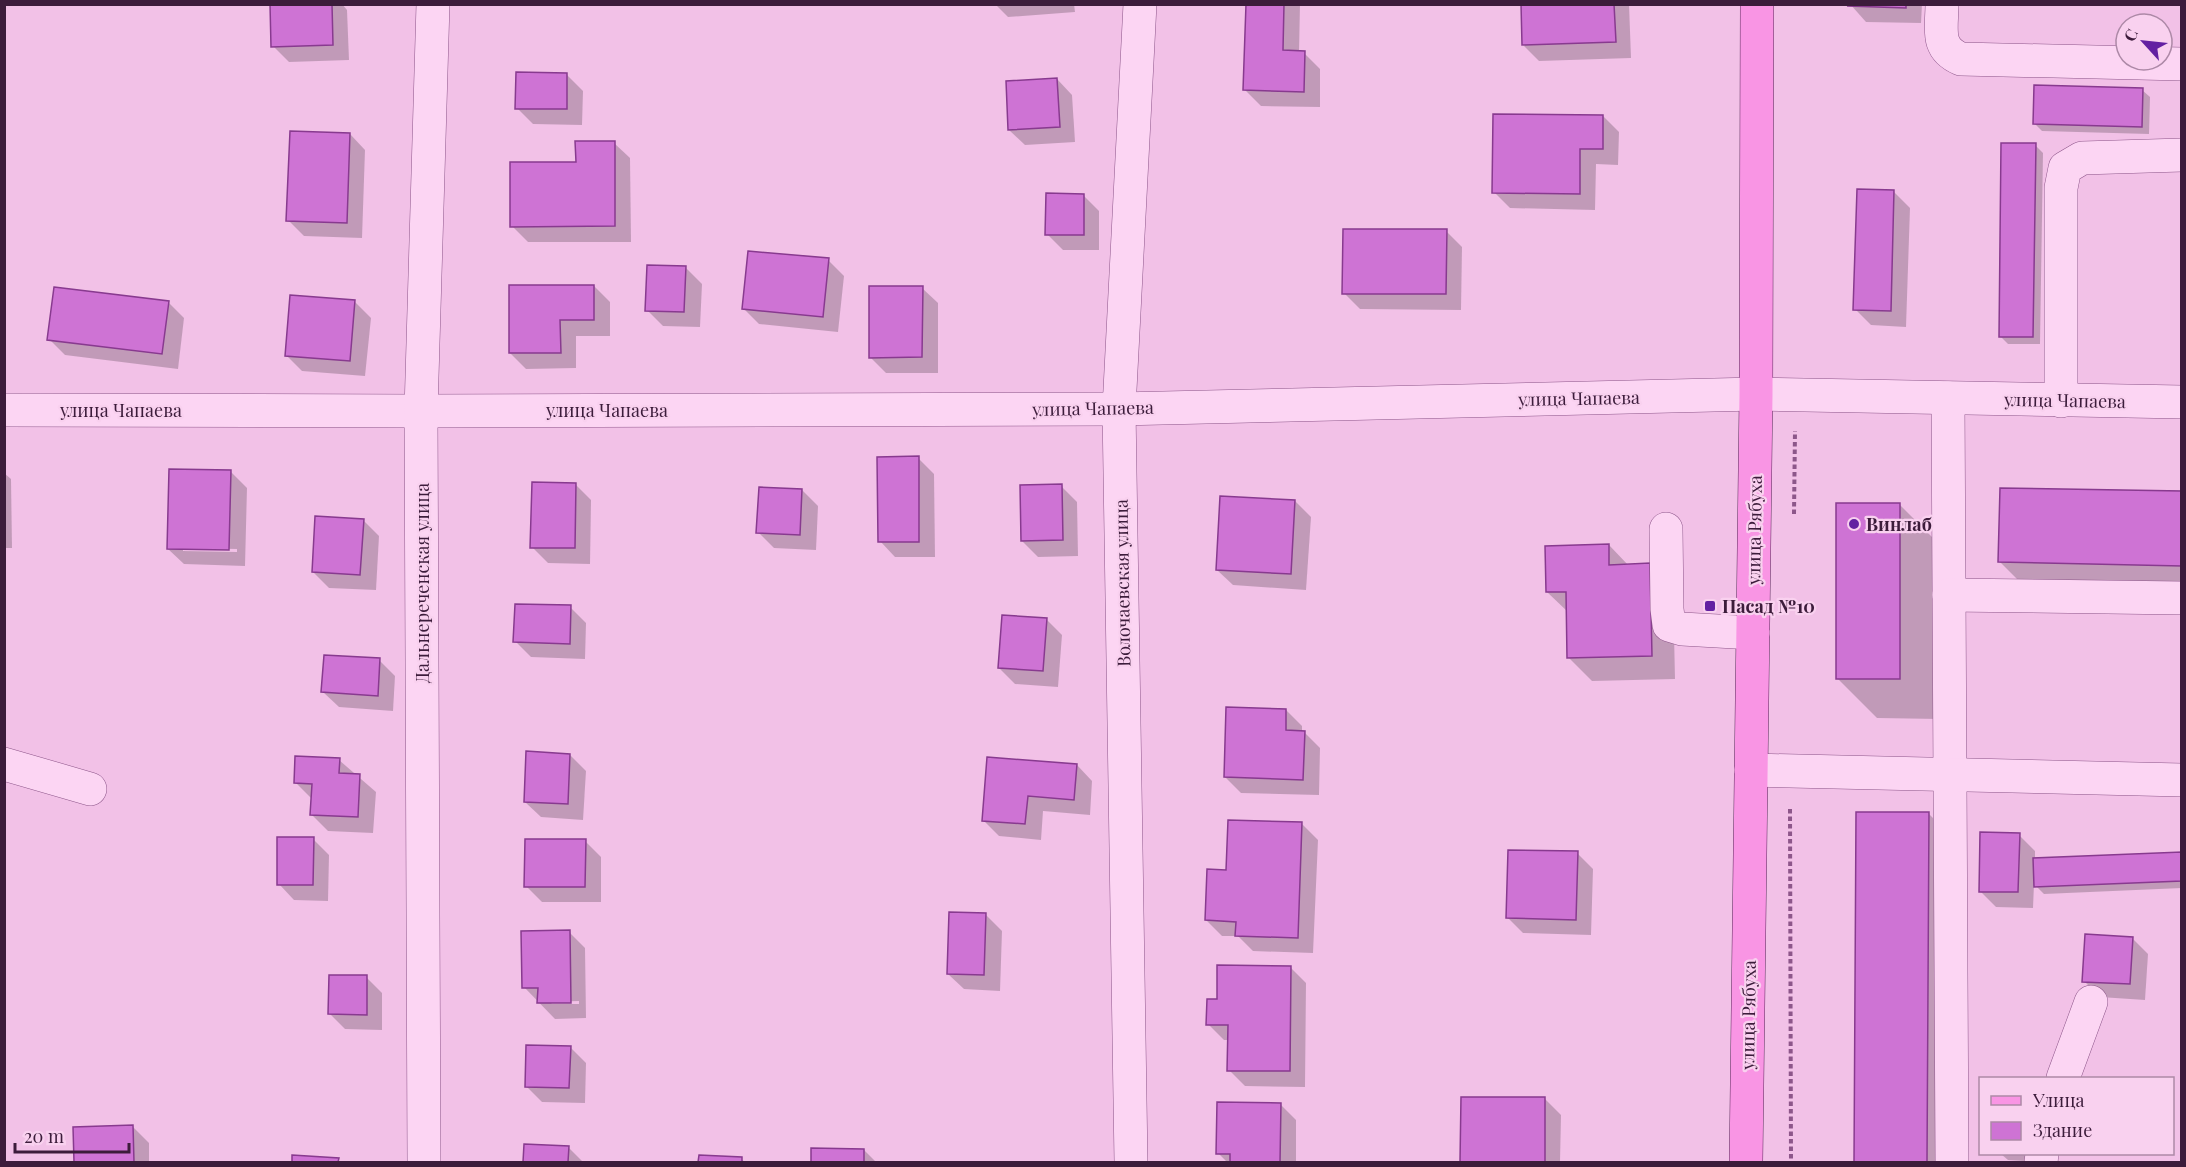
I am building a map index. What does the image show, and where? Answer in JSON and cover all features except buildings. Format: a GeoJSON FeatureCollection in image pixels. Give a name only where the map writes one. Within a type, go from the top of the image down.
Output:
{"type":"FeatureCollection","features":[{"type":"Feature","properties":{"kind":"main road","name":"улица Рябуха"},"geometry":{"type":"LineString","coordinates":[[1746,1162],[1756,394],[1757,4]]}},
{"type":"Feature","properties":{"kind":"street","name":"Дальнереченская улица"},"geometry":{"type":"LineString","coordinates":[[424,1162],[422,411],[433,4]]}},
{"type":"Feature","properties":{"kind":"street","name":"Волочаевская улица"},"geometry":{"type":"LineString","coordinates":[[1131,1162],[1119,409],[1140,4]]}},
{"type":"Feature","properties":{"kind":"street"},"geometry":{"type":"LineString","coordinates":[[1942,4],[1942,41],[1945,49],[1961,59],[2181,64]]}},
{"type":"Feature","properties":{"kind":"street"},"geometry":{"type":"LineString","coordinates":[[2061,400],[2061,188],[2066,168],[2082,158],[2181,155]]}},
{"type":"Feature","properties":{"kind":"street","name":"улица Чапаева"},"geometry":{"type":"LineString","coordinates":[[4,410],[1119,409],[1756,394],[2181,402]]}},
{"type":"Feature","properties":{"kind":"street"},"geometry":{"type":"LineString","coordinates":[[1948,398],[1952,1162]]}},
{"type":"Feature","properties":{"kind":"street"},"geometry":{"type":"LineString","coordinates":[[1666,529],[1669,625],[1682,629],[1753,633]]}},
{"type":"Feature","properties":{"kind":"street"},"geometry":{"type":"LineString","coordinates":[[1949,596],[2181,598]]}},
{"type":"Feature","properties":{"kind":"street"},"geometry":{"type":"LineString","coordinates":[[4,764],[90,789]]}},
{"type":"Feature","properties":{"kind":"street"},"geometry":{"type":"LineString","coordinates":[[1751,770],[2181,780]]}},
{"type":"Feature","properties":{"kind":"street"},"geometry":{"type":"LineString","coordinates":[[2063,1077],[2091,1002]]}},
{"type":"Feature","properties":{"kind":"path"},"geometry":{"type":"LineString","coordinates":[[1794,524],[1795,429],[1807,430]]}},
{"type":"Feature","properties":{"kind":"path"},"geometry":{"type":"LineString","coordinates":[[1790,771],[1791,1162]]}},
{"type":"Feature","properties":{"kind":"place","name":"Винлаб"},"geometry":{"type":"Point","coordinates":[1854,524]}},
{"type":"Feature","properties":{"kind":"place","name":"Пасад №10"},"geometry":{"type":"Point","coordinates":[1710,606]}}]}
